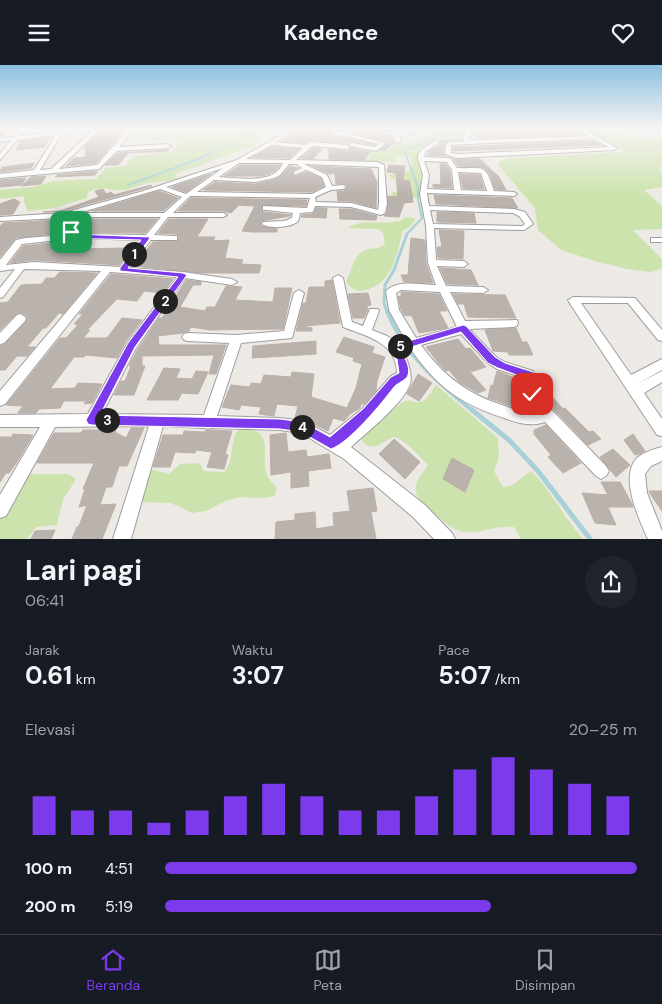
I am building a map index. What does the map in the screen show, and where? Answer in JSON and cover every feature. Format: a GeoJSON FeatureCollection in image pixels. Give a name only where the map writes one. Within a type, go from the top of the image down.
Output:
{"type":"FeatureCollection","features":[{"type":"Feature","properties":{"kind":"street"},"geometry":{"type":"LineString","coordinates":[[36,172],[46,151]]}},
{"type":"Feature","properties":{"kind":"street"},"geometry":{"type":"LineString","coordinates":[[53,171],[75,151]]}},
{"type":"Feature","properties":{"kind":"street"},"geometry":{"type":"LineString","coordinates":[[0,176],[99,167],[113,151]]}},
{"type":"Feature","properties":{"kind":"street"},"geometry":{"type":"LineString","coordinates":[[123,269],[167,214],[189,195],[237,162],[257,151]]}},
{"type":"Feature","properties":{"kind":"street"},"geometry":{"type":"LineString","coordinates":[[214,178],[239,180],[267,178],[280,173],[303,151]]}},
{"type":"Feature","properties":{"kind":"street"},"geometry":{"type":"LineString","coordinates":[[423,151],[421,159],[426,175],[425,191],[423,194],[430,226],[432,263],[462,327],[492,360],[501,366],[529,375],[537,405],[602,471]]}},
{"type":"Feature","properties":{"kind":"street"},"geometry":{"type":"LineString","coordinates":[[448,151],[448,154],[452,156],[566,151]]}},
{"type":"Feature","properties":{"kind":"street"},"geometry":{"type":"LineString","coordinates":[[421,159],[450,160],[476,157]]}},
{"type":"Feature","properties":{"kind":"street"},"geometry":{"type":"LineString","coordinates":[[450,160],[455,170],[458,192]]}},
{"type":"Feature","properties":{"kind":"street"},"geometry":{"type":"LineString","coordinates":[[293,161],[323,174],[330,188]]}},
{"type":"Feature","properties":{"kind":"street"},"geometry":{"type":"LineString","coordinates":[[63,215],[161,187],[237,162],[293,161],[381,165],[383,170],[383,204],[381,213],[350,205],[312,204]]}},
{"type":"Feature","properties":{"kind":"street"},"geometry":{"type":"LineString","coordinates":[[455,170],[482,171],[485,173],[491,193]]}},
{"type":"Feature","properties":{"kind":"street"},"geometry":{"type":"LineString","coordinates":[[258,195],[267,178]]}},
{"type":"Feature","properties":{"kind":"street"},"geometry":{"type":"LineString","coordinates":[[161,187],[174,193],[189,195],[313,195],[330,188],[343,187]]}},
{"type":"Feature","properties":{"kind":"street"},"geometry":{"type":"LineString","coordinates":[[425,191],[514,194]]}},
{"type":"Feature","properties":{"kind":"street"},"geometry":{"type":"LineString","coordinates":[[266,208],[297,211],[310,210],[313,195]]}},
{"type":"Feature","properties":{"kind":"street"},"geometry":{"type":"LineString","coordinates":[[427,208],[514,211],[522,214],[529,224],[524,228],[430,226]]}},
{"type":"Feature","properties":{"kind":"street"},"geometry":{"type":"LineString","coordinates":[[266,224],[289,223],[295,219],[297,211]]}},
{"type":"Feature","properties":{"kind":"street"},"geometry":{"type":"LineString","coordinates":[[0,219],[63,215],[223,215]]}},
{"type":"Feature","properties":{"kind":"street"},"geometry":{"type":"LineString","coordinates":[[67,236],[88,215]]}},
{"type":"Feature","properties":{"kind":"street"},"geometry":{"type":"LineString","coordinates":[[0,267],[19,242],[67,236],[174,238]]}},
{"type":"Feature","properties":{"kind":"street"},"geometry":{"type":"LineString","coordinates":[[432,263],[464,264]]}},
{"type":"Feature","properties":{"kind":"street"},"geometry":{"type":"LineString","coordinates":[[0,267],[109,268],[232,282]]}},
{"type":"Feature","properties":{"kind":"street"},"geometry":{"type":"LineString","coordinates":[[0,295],[21,267]]}},
{"type":"Feature","properties":{"kind":"street"},"geometry":{"type":"LineString","coordinates":[[0,400],[109,268]]}},
{"type":"Feature","properties":{"kind":"street"},"geometry":{"type":"LineString","coordinates":[[92,420],[132,345],[183,275]]}},
{"type":"Feature","properties":{"kind":"street"},"geometry":{"type":"LineString","coordinates":[[338,277],[347,325],[405,345],[468,400],[489,409],[522,418],[540,418],[547,415]]}},
{"type":"Feature","properties":{"kind":"street"},"geometry":{"type":"LineString","coordinates":[[335,446],[404,383],[401,359],[405,345],[390,300],[391,291],[400,287],[483,290]]}},
{"type":"Feature","properties":{"kind":"street"},"geometry":{"type":"LineString","coordinates":[[188,337],[236,339],[288,335],[299,293]]}},
{"type":"Feature","properties":{"kind":"street"},"geometry":{"type":"LineString","coordinates":[[662,337],[631,300],[573,300],[662,430]]}},
{"type":"Feature","properties":{"kind":"street"},"geometry":{"type":"LineString","coordinates":[[366,332],[374,311]]}},
{"type":"Feature","properties":{"kind":"street"},"geometry":{"type":"LineString","coordinates":[[0,340],[21,318]]}},
{"type":"Feature","properties":{"kind":"street"},"geometry":{"type":"LineString","coordinates":[[405,345],[462,327],[513,323]]}},
{"type":"Feature","properties":{"kind":"street"},"geometry":{"type":"LineString","coordinates":[[208,423],[236,339]]}},
{"type":"Feature","properties":{"kind":"street"},"geometry":{"type":"LineString","coordinates":[[633,387],[662,364]]}},
{"type":"Feature","properties":{"kind":"street"},"geometry":{"type":"LineString","coordinates":[[633,387],[662,376]]}},
{"type":"Feature","properties":{"kind":"street"},"geometry":{"type":"LineString","coordinates":[[122,539],[158,420]]}},
{"type":"Feature","properties":{"kind":"street"},"geometry":{"type":"LineString","coordinates":[[0,421],[158,420],[280,424],[303,427],[335,446],[419,511],[446,539]]}},
{"type":"Feature","properties":{"kind":"street"},"geometry":{"type":"LineString","coordinates":[[0,510],[51,421]]}},
{"type":"Feature","properties":{"kind":"street"},"geometry":{"type":"LineString","coordinates":[[657,532],[637,481],[637,469],[644,462],[662,454]]}},
{"type":"Feature","properties":{"kind":"lane"},"geometry":{"type":"LineString","coordinates":[[295,173],[306,168]]}},
{"type":"Feature","properties":{"kind":"green space"},"geometry":{"type":"Polygon","coordinates":[[[173,151],[238,151],[176,174],[177,179],[149,183],[123,190],[94,190],[88,192],[87,198],[54,208],[28,211],[24,202],[24,196],[0,199],[0,190],[33,187],[53,181],[96,179],[106,168],[126,166],[131,157],[173,151]]]}},
{"type":"Feature","properties":{"kind":"green space"},"geometry":{"type":"Polygon","coordinates":[[[368,151],[425,151],[421,198],[392,196],[391,193],[400,190],[413,190],[411,180],[392,179],[388,175],[412,170],[412,157],[397,156],[394,162],[354,161],[370,159],[371,156],[363,156],[374,153],[368,151]]]}},
{"type":"Feature","properties":{"kind":"green space"},"geometry":{"type":"Polygon","coordinates":[[[623,151],[662,151],[662,167],[659,167],[662,174],[662,187],[644,190],[662,206],[662,229],[633,230],[662,259],[662,268],[650,272],[627,269],[561,250],[538,230],[535,208],[498,165],[500,161],[511,158],[625,152],[623,151]]]}},
{"type":"Feature","properties":{"kind":"green space"},"geometry":{"type":"Polygon","coordinates":[[[405,217],[415,220],[410,227],[403,230],[396,257],[388,274],[375,286],[363,291],[357,291],[346,282],[354,262],[364,251],[379,248],[385,244],[383,233],[379,229],[348,228],[361,223],[393,222],[405,217]]]}},
{"type":"Feature","properties":{"kind":"green space"},"geometry":{"type":"Polygon","coordinates":[[[436,385],[498,438],[499,457],[494,471],[503,487],[511,486],[531,471],[583,539],[521,539],[514,527],[500,527],[476,532],[459,531],[437,517],[416,493],[415,489],[419,478],[428,465],[412,449],[403,441],[394,437],[373,447],[365,444],[361,439],[401,403],[408,400],[418,402],[425,400],[436,385]]]}},
{"type":"Feature","properties":{"kind":"green space"},"geometry":{"type":"Polygon","coordinates":[[[244,428],[254,430],[264,439],[267,475],[277,488],[274,496],[263,498],[241,497],[225,501],[206,511],[192,513],[171,503],[141,502],[150,469],[169,474],[180,464],[197,463],[201,465],[204,471],[224,472],[231,458],[236,432],[244,428]]]}},
{"type":"Feature","properties":{"kind":"green space"},"geometry":{"type":"Polygon","coordinates":[[[24,474],[67,474],[75,478],[75,481],[63,499],[57,525],[36,527],[27,539],[0,539],[0,515],[24,474]]]}},
{"type":"Feature","properties":{"kind":"building"},"geometry":{"type":"Polygon","coordinates":[[[85,151],[106,151],[96,163],[66,166],[74,158],[86,157],[85,151]]]}},
{"type":"Feature","properties":{"kind":"building"},"geometry":{"type":"Polygon","coordinates":[[[166,151],[128,153],[118,165],[105,165],[118,153],[166,151]]]}},
{"type":"Feature","properties":{"kind":"building"},"geometry":{"type":"Polygon","coordinates":[[[264,151],[297,151],[289,158],[253,157],[264,151]]]}},
{"type":"Feature","properties":{"kind":"building"},"geometry":{"type":"Polygon","coordinates":[[[309,151],[320,151],[313,159],[301,158],[309,151]]]}},
{"type":"Feature","properties":{"kind":"building"},"geometry":{"type":"Polygon","coordinates":[[[329,151],[370,152],[364,160],[329,159],[329,151]]]}},
{"type":"Feature","properties":{"kind":"building"},"geometry":{"type":"Polygon","coordinates":[[[429,151],[443,151],[445,156],[428,155],[429,151]]]}},
{"type":"Feature","properties":{"kind":"building"},"geometry":{"type":"Polygon","coordinates":[[[453,159],[480,159],[499,177],[506,190],[495,189],[490,175],[484,168],[458,166],[453,159]]]}},
{"type":"Feature","properties":{"kind":"building"},"geometry":{"type":"Polygon","coordinates":[[[35,163],[31,168],[0,172],[2,167],[35,163]]]}},
{"type":"Feature","properties":{"kind":"building"},"geometry":{"type":"Polygon","coordinates":[[[440,164],[446,164],[450,171],[452,188],[433,187],[433,184],[441,185],[440,164]]]}},
{"type":"Feature","properties":{"kind":"building"},"geometry":{"type":"Polygon","coordinates":[[[240,165],[280,165],[275,171],[263,176],[224,176],[240,165]]]}},
{"type":"Feature","properties":{"kind":"building"},"geometry":{"type":"Polygon","coordinates":[[[389,165],[405,166],[403,180],[410,181],[413,202],[404,203],[399,217],[384,216],[387,213],[388,196],[398,197],[396,173],[387,172],[389,165]]]}},
{"type":"Feature","properties":{"kind":"building"},"geometry":{"type":"Polygon","coordinates":[[[290,166],[299,168],[292,172],[294,176],[306,172],[321,178],[324,186],[312,192],[203,190],[215,182],[256,184],[274,180],[281,176],[290,166]]]}},
{"type":"Feature","properties":{"kind":"building"},"geometry":{"type":"Polygon","coordinates":[[[313,166],[371,169],[377,182],[376,208],[351,201],[338,201],[337,191],[344,191],[348,186],[343,183],[336,184],[335,173],[329,174],[313,166]]]}},
{"type":"Feature","properties":{"kind":"building"},"geometry":{"type":"Polygon","coordinates":[[[98,171],[95,175],[55,177],[57,175],[98,171]]]}},
{"type":"Feature","properties":{"kind":"building"},"geometry":{"type":"Polygon","coordinates":[[[211,174],[186,192],[172,187],[211,174]]]}},
{"type":"Feature","properties":{"kind":"building"},"geometry":{"type":"Polygon","coordinates":[[[460,174],[480,175],[484,189],[463,188],[460,174]]]}},
{"type":"Feature","properties":{"kind":"building"},"geometry":{"type":"Polygon","coordinates":[[[46,176],[41,184],[21,186],[31,177],[46,176]]]}},
{"type":"Feature","properties":{"kind":"building"},"geometry":{"type":"Polygon","coordinates":[[[26,178],[21,185],[0,187],[0,180],[26,178]]]}},
{"type":"Feature","properties":{"kind":"building"},"geometry":{"type":"Polygon","coordinates":[[[151,185],[63,211],[43,212],[60,211],[99,197],[95,191],[103,189],[106,194],[111,192],[114,195],[151,185]]]}},
{"type":"Feature","properties":{"kind":"building"},"geometry":{"type":"Polygon","coordinates":[[[159,191],[178,198],[163,211],[92,211],[159,191]]]}},
{"type":"Feature","properties":{"kind":"building"},"geometry":{"type":"Polygon","coordinates":[[[434,195],[512,198],[518,208],[436,204],[434,195]]]}},
{"type":"Feature","properties":{"kind":"building"},"geometry":{"type":"Polygon","coordinates":[[[191,198],[307,200],[306,206],[262,205],[261,210],[263,212],[291,215],[261,221],[261,226],[277,229],[277,232],[252,232],[242,231],[255,206],[239,205],[231,213],[223,211],[178,211],[191,198]]]}},
{"type":"Feature","properties":{"kind":"building"},"geometry":{"type":"Polygon","coordinates":[[[14,199],[20,202],[13,214],[0,215],[0,204],[14,199]]]}},
{"type":"Feature","properties":{"kind":"building"},"geometry":{"type":"Polygon","coordinates":[[[316,208],[327,208],[326,218],[301,217],[302,215],[313,214],[316,208]]]}},
{"type":"Feature","properties":{"kind":"building"},"geometry":{"type":"Polygon","coordinates":[[[339,209],[351,209],[377,216],[376,220],[340,219],[339,209]]]}},
{"type":"Feature","properties":{"kind":"building"},"geometry":{"type":"Polygon","coordinates":[[[437,212],[474,213],[476,223],[437,222],[437,212]]]}},
{"type":"Feature","properties":{"kind":"building"},"geometry":{"type":"Polygon","coordinates":[[[77,219],[63,233],[16,238],[0,257],[0,226],[3,223],[77,219]]]}},
{"type":"Feature","properties":{"kind":"building"},"geometry":{"type":"Polygon","coordinates":[[[91,219],[157,219],[145,233],[78,232],[91,219]]]}},
{"type":"Feature","properties":{"kind":"building"},"geometry":{"type":"Polygon","coordinates":[[[169,219],[208,219],[197,237],[215,237],[213,241],[229,240],[225,258],[243,260],[241,264],[261,265],[259,273],[201,273],[133,266],[153,242],[178,241],[179,236],[177,234],[158,233],[169,219]]]}},
{"type":"Feature","properties":{"kind":"building"},"geometry":{"type":"Polygon","coordinates":[[[439,230],[464,231],[463,259],[438,258],[437,247],[442,247],[439,230]]]}},
{"type":"Feature","properties":{"kind":"building"},"geometry":{"type":"Polygon","coordinates":[[[411,238],[425,240],[426,263],[433,283],[404,282],[401,275],[408,275],[411,238]]]}},
{"type":"Feature","properties":{"kind":"building"},"geometry":{"type":"Polygon","coordinates":[[[84,240],[77,249],[126,248],[124,252],[131,252],[120,265],[34,260],[10,263],[23,246],[84,240]]]}},
{"type":"Feature","properties":{"kind":"building"},"geometry":{"type":"Polygon","coordinates":[[[440,268],[471,270],[478,285],[447,284],[440,268]]]}},
{"type":"Feature","properties":{"kind":"building"},"geometry":{"type":"Polygon","coordinates":[[[60,272],[97,273],[63,314],[59,313],[46,328],[43,328],[27,347],[35,347],[27,356],[17,356],[5,370],[0,370],[0,346],[5,344],[26,322],[28,317],[22,313],[17,313],[0,330],[0,303],[8,302],[21,285],[42,284],[46,278],[54,278],[60,272]]]}},
{"type":"Feature","properties":{"kind":"building"},"geometry":{"type":"Polygon","coordinates":[[[111,274],[173,279],[163,293],[144,291],[137,301],[117,299],[87,330],[90,330],[83,338],[107,338],[122,318],[142,320],[126,341],[117,358],[85,355],[84,357],[74,357],[50,389],[75,388],[78,383],[102,384],[92,403],[84,404],[86,401],[64,401],[60,408],[39,409],[36,413],[18,413],[23,406],[6,405],[60,338],[66,338],[78,325],[74,324],[83,314],[79,314],[111,274]]]}},
{"type":"Feature","properties":{"kind":"building"},"geometry":{"type":"Polygon","coordinates":[[[186,280],[201,282],[201,285],[193,285],[180,307],[205,311],[207,307],[215,307],[226,286],[242,287],[235,300],[273,302],[275,288],[292,288],[283,329],[210,330],[191,327],[189,331],[182,333],[158,336],[159,345],[226,345],[216,374],[209,374],[214,355],[142,356],[142,366],[145,366],[134,395],[114,395],[121,381],[125,381],[131,366],[129,366],[138,349],[159,318],[162,318],[186,280]]]}},
{"type":"Feature","properties":{"kind":"building"},"geometry":{"type":"Polygon","coordinates":[[[332,280],[340,323],[303,326],[312,328],[312,331],[296,331],[303,303],[306,303],[309,287],[325,287],[325,281],[332,280]]]}},
{"type":"Feature","properties":{"kind":"building"},"geometry":{"type":"Polygon","coordinates":[[[401,292],[439,294],[447,311],[439,311],[448,328],[419,333],[412,316],[404,315],[401,309],[398,296],[401,297],[401,292]]]}},
{"type":"Feature","properties":{"kind":"building"},"geometry":{"type":"Polygon","coordinates":[[[368,293],[371,305],[367,306],[368,309],[364,318],[353,318],[348,294],[368,293]]]}},
{"type":"Feature","properties":{"kind":"building"},"geometry":{"type":"Polygon","coordinates":[[[453,294],[505,295],[516,318],[468,317],[464,304],[458,304],[453,294]]]}},
{"type":"Feature","properties":{"kind":"building"},"geometry":{"type":"Polygon","coordinates":[[[516,328],[522,342],[527,342],[533,355],[509,355],[508,352],[493,351],[485,330],[516,328]]]}},
{"type":"Feature","properties":{"kind":"building"},"geometry":{"type":"Polygon","coordinates":[[[344,337],[374,347],[372,353],[385,357],[377,381],[376,391],[344,421],[333,418],[328,431],[304,419],[295,418],[298,406],[277,404],[274,416],[259,414],[261,407],[241,405],[239,410],[222,407],[231,385],[250,387],[251,383],[261,384],[264,375],[291,377],[292,372],[314,374],[311,397],[347,408],[356,388],[362,364],[353,361],[354,358],[336,352],[344,337]]]}},
{"type":"Feature","properties":{"kind":"building"},"geometry":{"type":"Polygon","coordinates":[[[458,339],[466,349],[470,348],[486,367],[470,372],[486,390],[478,393],[459,382],[449,370],[446,371],[440,365],[426,347],[458,339]]]}},
{"type":"Feature","properties":{"kind":"building"},"geometry":{"type":"Polygon","coordinates":[[[316,341],[316,354],[252,358],[253,346],[316,341]]]}},
{"type":"Feature","properties":{"kind":"building"},"geometry":{"type":"Polygon","coordinates":[[[164,368],[180,369],[176,378],[192,379],[196,371],[208,372],[198,394],[182,393],[178,400],[147,400],[164,368]]]}},
{"type":"Feature","properties":{"kind":"building"},"geometry":{"type":"Polygon","coordinates":[[[497,371],[523,381],[531,410],[517,408],[488,398],[497,371]]]}},
{"type":"Feature","properties":{"kind":"building"},"geometry":{"type":"Polygon","coordinates":[[[418,374],[432,383],[419,401],[407,394],[418,374]]]}},
{"type":"Feature","properties":{"kind":"building"},"geometry":{"type":"Polygon","coordinates":[[[540,383],[563,409],[565,408],[589,432],[593,431],[601,439],[588,445],[544,399],[540,383]]]}},
{"type":"Feature","properties":{"kind":"building"},"geometry":{"type":"Polygon","coordinates":[[[546,425],[581,463],[563,473],[548,457],[551,455],[534,434],[534,430],[546,425]]]}},
{"type":"Feature","properties":{"kind":"building"},"geometry":{"type":"Polygon","coordinates":[[[131,428],[144,428],[127,466],[119,466],[112,487],[106,487],[100,505],[116,504],[102,539],[72,539],[87,505],[79,507],[85,489],[83,489],[94,463],[37,463],[54,433],[81,433],[83,430],[116,430],[115,432],[126,438],[131,428]]]}},
{"type":"Feature","properties":{"kind":"building"},"geometry":{"type":"Polygon","coordinates":[[[206,430],[232,431],[225,454],[228,455],[224,469],[207,467],[212,452],[196,450],[195,453],[175,452],[170,467],[153,467],[163,435],[183,435],[184,431],[205,432],[206,430]]]}},
{"type":"Feature","properties":{"kind":"building"},"geometry":{"type":"Polygon","coordinates":[[[286,433],[288,452],[306,450],[307,457],[329,454],[331,468],[308,471],[309,486],[291,488],[291,472],[271,475],[270,435],[286,433]]]}},
{"type":"Feature","properties":{"kind":"building"},"geometry":{"type":"Polygon","coordinates":[[[13,434],[33,435],[17,462],[0,482],[0,437],[12,437],[13,434]]]}},
{"type":"Feature","properties":{"kind":"building"},"geometry":{"type":"Polygon","coordinates":[[[633,434],[645,451],[635,455],[624,440],[633,434]]]}},
{"type":"Feature","properties":{"kind":"building"},"geometry":{"type":"Polygon","coordinates":[[[394,439],[420,462],[405,479],[379,454],[394,439]]]}},
{"type":"Feature","properties":{"kind":"building"},"geometry":{"type":"Polygon","coordinates":[[[613,449],[630,465],[616,477],[600,457],[613,449]]]}},
{"type":"Feature","properties":{"kind":"building"},"geometry":{"type":"Polygon","coordinates":[[[452,458],[474,470],[465,492],[443,479],[452,458]]]}},
{"type":"Feature","properties":{"kind":"building"},"geometry":{"type":"Polygon","coordinates":[[[601,482],[620,482],[632,504],[633,507],[608,507],[616,525],[595,523],[582,493],[608,495],[601,482]]]}},
{"type":"Feature","properties":{"kind":"building"},"geometry":{"type":"Polygon","coordinates":[[[373,488],[377,511],[371,512],[376,539],[275,539],[276,522],[295,520],[295,514],[315,512],[316,529],[334,526],[333,513],[350,511],[347,491],[373,488]]]}},
{"type":"Feature","properties":{"kind":"building"},"geometry":{"type":"Polygon","coordinates":[[[662,491],[662,511],[649,492],[662,491]]]}},
{"type":"Feature","properties":{"kind":"building"},"geometry":{"type":"Polygon","coordinates":[[[55,530],[51,539],[31,539],[35,531],[55,530]]]}},
{"type":"Feature","properties":{"kind":"waterway"},"geometry":{"type":"LineString","coordinates":[[128,185],[215,151]]}},
{"type":"Feature","properties":{"kind":"waterway"},"geometry":{"type":"LineString","coordinates":[[404,151],[418,187],[418,199],[422,218],[406,235]]}},
{"type":"Feature","properties":{"kind":"waterway"},"geometry":{"type":"LineString","coordinates":[[387,312],[384,303],[385,285],[394,270],[407,234]]}},
{"type":"Feature","properties":{"kind":"waterway"},"geometry":{"type":"LineString","coordinates":[[387,311],[403,341],[423,367],[473,411]]}},
{"type":"Feature","properties":{"kind":"waterway"},"geometry":{"type":"LineString","coordinates":[[472,410],[509,440],[538,471],[590,539]]}},
{"type":"Feature","properties":{"kind":"route"},"geometry":{"type":"LineString","coordinates":[[71,232],[67,236],[146,238],[123,269],[183,275],[132,345],[92,420],[280,424],[303,427],[331,444],[367,413],[395,379],[404,375],[403,365],[396,348],[463,329],[492,360],[501,366],[529,375],[532,380],[532,394]]}}]}
